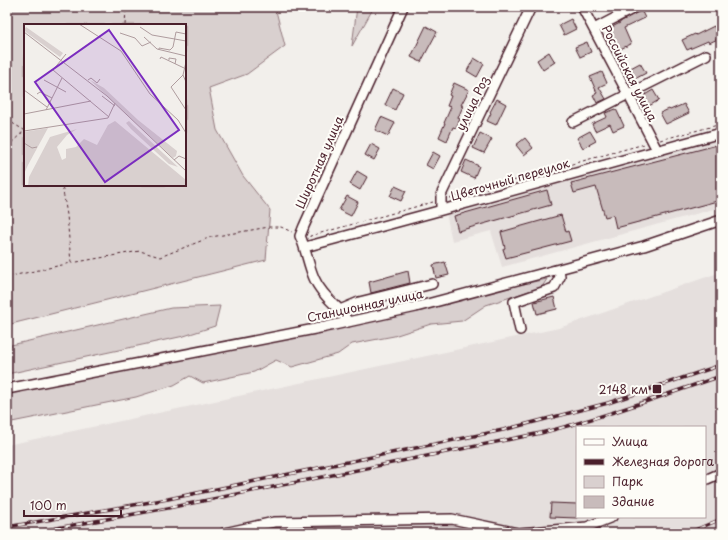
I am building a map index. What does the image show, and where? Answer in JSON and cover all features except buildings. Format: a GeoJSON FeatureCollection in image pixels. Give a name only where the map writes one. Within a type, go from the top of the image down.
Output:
{"type":"FeatureCollection","features":[{"type":"Feature","properties":{"kind":"street","name":"Широтная улица"},"geometry":{"type":"LineString","coordinates":[[300,236],[403,7]]}},
{"type":"Feature","properties":{"kind":"street","name":"улица Роз"},"geometry":{"type":"LineString","coordinates":[[441,210],[442,195],[531,7]]}},
{"type":"Feature","properties":{"kind":"street","name":"Российская улица"},"geometry":{"type":"LineString","coordinates":[[582,7],[657,150]]}},
{"type":"Feature","properties":{"kind":"street"},"geometry":{"type":"LineString","coordinates":[[594,29],[636,7]]}},
{"type":"Feature","properties":{"kind":"street"},"geometry":{"type":"LineString","coordinates":[[573,122],[706,55]]}},
{"type":"Feature","properties":{"kind":"street","name":"Цветочный переулок"},"geometry":{"type":"LineString","coordinates":[[305,247],[721,132]]}},
{"type":"Feature","properties":{"kind":"street","name":"Станционная улица"},"geometry":{"type":"LineString","coordinates":[[7,389],[348,322],[416,307],[644,246],[721,220]]}},
{"type":"Feature","properties":{"kind":"street"},"geometry":{"type":"LineString","coordinates":[[300,236],[305,247],[314,278],[322,292],[340,310],[348,322]]}},
{"type":"Feature","properties":{"kind":"street"},"geometry":{"type":"LineString","coordinates":[[520,330],[514,302],[554,288],[560,276],[559,269]]}},
{"type":"Feature","properties":{"kind":"street"},"geometry":{"type":"LineString","coordinates":[[340,310],[359,302],[432,284]]}},
{"type":"Feature","properties":{"kind":"street"},"geometry":{"type":"LineString","coordinates":[[706,480],[721,473]]}},
{"type":"Feature","properties":{"kind":"street"},"geometry":{"type":"LineString","coordinates":[[224,533],[274,522],[452,519],[519,533],[587,527],[610,518]]}},
{"type":"Feature","properties":{"kind":"path"},"geometry":{"type":"LineString","coordinates":[[125,24],[126,9],[128,7]]}},
{"type":"Feature","properties":{"kind":"path"},"geometry":{"type":"LineString","coordinates":[[7,120],[24,129]]}},
{"type":"Feature","properties":{"kind":"path"},"geometry":{"type":"LineString","coordinates":[[7,146],[24,131]]}},
{"type":"Feature","properties":{"kind":"path"},"geometry":{"type":"LineString","coordinates":[[62,186],[67,215],[71,263]]}},
{"type":"Feature","properties":{"kind":"path"},"geometry":{"type":"LineString","coordinates":[[7,277],[71,263],[140,251],[160,257],[210,237],[269,227],[281,227],[300,236]]}},
{"type":"Feature","properties":{"kind":"shaded area"},"geometry":{"type":"Polygon","coordinates":[[[721,138],[721,207],[502,267],[491,231],[452,241],[446,213],[721,138]]]}},
{"type":"Feature","properties":{"kind":"shaded area"},"geometry":{"type":"Polygon","coordinates":[[[721,272],[721,533],[7,533],[7,445],[559,328],[721,272]]]}},
{"type":"Feature","properties":{"kind":"green space"},"geometry":{"type":"Polygon","coordinates":[[[7,7],[275,7],[285,46],[247,74],[209,88],[217,130],[243,176],[270,210],[266,260],[7,325],[7,7]]]}},
{"type":"Feature","properties":{"kind":"green space"},"geometry":{"type":"Polygon","coordinates":[[[357,7],[374,7],[352,46],[357,7]]]}},
{"type":"Feature","properties":{"kind":"green space"},"geometry":{"type":"Polygon","coordinates":[[[547,279],[542,287],[486,305],[462,321],[431,324],[394,336],[352,344],[338,354],[292,367],[276,360],[254,372],[203,383],[190,376],[174,385],[136,397],[7,423],[7,392],[547,279]]]}},
{"type":"Feature","properties":{"kind":"green space"},"geometry":{"type":"Polygon","coordinates":[[[220,306],[215,326],[184,336],[7,374],[7,346],[171,308],[220,306]]]}},
{"type":"Feature","properties":{"kind":"railway"},"geometry":{"type":"LineString","coordinates":[[7,527],[168,499],[503,430],[608,403],[721,365]]}},
{"type":"Feature","properties":{"kind":"railway"},"geometry":{"type":"LineString","coordinates":[[29,533],[168,508],[541,433],[609,414],[721,376]]}},
{"type":"Feature","properties":{"kind":"railway"},"geometry":{"type":"LineString","coordinates":[[688,533],[721,519]]}},
{"type":"Feature","properties":{"kind":"place","name":"2148 км"},"geometry":{"type":"Point","coordinates":[657,389]}}]}
